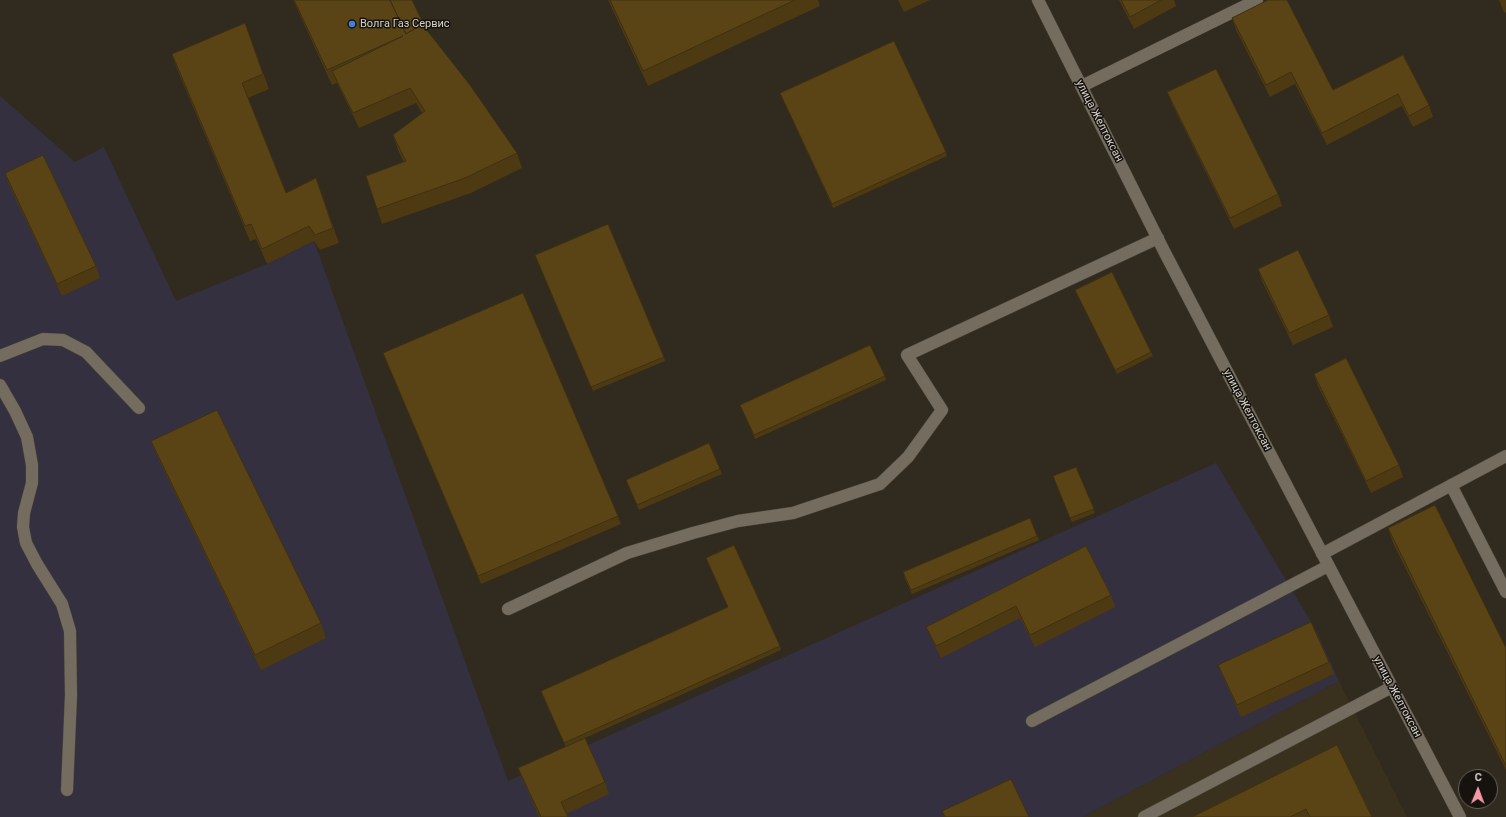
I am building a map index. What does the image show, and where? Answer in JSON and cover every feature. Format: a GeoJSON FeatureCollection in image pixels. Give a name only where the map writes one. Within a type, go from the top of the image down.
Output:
{"type":"FeatureCollection","features":[{"type":"Feature","properties":{"kind":"street","name":"улица Желтоксан"},"geometry":{"type":"LineString","coordinates":[[1038,0],[1158,238],[1460,817]]}},
{"type":"Feature","properties":{"kind":"street"},"geometry":{"type":"LineString","coordinates":[[1082,86],[1257,0]]}},
{"type":"Feature","properties":{"kind":"street"},"geometry":{"type":"LineString","coordinates":[[508,609],[627,553],[738,521],[794,513],[880,484],[908,457],[942,410],[907,355],[1158,238]]}},
{"type":"Feature","properties":{"kind":"street"},"geometry":{"type":"LineString","coordinates":[[0,356],[43,339],[63,340],[86,352],[139,408]]}},
{"type":"Feature","properties":{"kind":"street"},"geometry":{"type":"LineString","coordinates":[[0,385],[15,411],[27,437],[32,466],[32,483],[24,513],[23,527],[26,543],[62,604],[70,631],[71,695],[67,790]]}},
{"type":"Feature","properties":{"kind":"street"},"geometry":{"type":"LineString","coordinates":[[1322,554],[1506,456]]}},
{"type":"Feature","properties":{"kind":"street"},"geometry":{"type":"LineString","coordinates":[[1451,485],[1506,592]]}},
{"type":"Feature","properties":{"kind":"street"},"geometry":{"type":"LineString","coordinates":[[1032,721],[1328,566]]}},
{"type":"Feature","properties":{"kind":"street"},"geometry":{"type":"LineString","coordinates":[[1144,817],[1392,687]]}},
{"type":"Feature","properties":{"kind":"shaded area"},"geometry":{"type":"Polygon","coordinates":[[[0,96],[75,162],[104,147],[176,301],[267,264],[314,241],[508,781],[1216,463],[1317,632],[1339,681],[1083,817],[0,817],[0,96]]]}},
{"type":"Feature","properties":{"kind":"shaded area"},"geometry":{"type":"Polygon","coordinates":[[[1339,681],[1407,817],[1083,817],[1339,681]]]}},
{"type":"Feature","properties":{"kind":"building"},"geometry":{"type":"Polygon","coordinates":[[[294,0],[390,0],[406,34],[422,24],[470,85],[517,153],[465,178],[377,209],[366,176],[406,161],[393,135],[425,111],[410,88],[353,113],[332,71],[403,36],[327,70],[294,0]]]}},
{"type":"Feature","properties":{"kind":"building"},"geometry":{"type":"Polygon","coordinates":[[[390,0],[412,0],[424,25],[422,24],[406,34],[390,0]]]}},
{"type":"Feature","properties":{"kind":"building"},"geometry":{"type":"Polygon","coordinates":[[[610,0],[795,0],[643,71],[610,0]]]}},
{"type":"Feature","properties":{"kind":"building"},"geometry":{"type":"Polygon","coordinates":[[[1121,0],[1161,0],[1130,17],[1121,0]]]}},
{"type":"Feature","properties":{"kind":"building"},"geometry":{"type":"Polygon","coordinates":[[[1268,0],[1287,0],[1333,90],[1403,55],[1429,105],[1409,116],[1398,94],[1322,133],[1291,72],[1266,85],[1232,18],[1268,0]]]}},
{"type":"Feature","properties":{"kind":"building"},"geometry":{"type":"Polygon","coordinates":[[[245,23],[263,74],[242,83],[286,193],[316,178],[333,228],[315,235],[309,226],[262,249],[251,224],[245,226],[172,54],[245,23]]]}},
{"type":"Feature","properties":{"kind":"building"},"geometry":{"type":"Polygon","coordinates":[[[894,41],[946,152],[832,204],[780,93],[894,41]]]}},
{"type":"Feature","properties":{"kind":"building"},"geometry":{"type":"Polygon","coordinates":[[[1216,69],[1278,194],[1230,218],[1167,92],[1216,69]]]}},
{"type":"Feature","properties":{"kind":"building"},"geometry":{"type":"Polygon","coordinates":[[[43,155],[96,266],[57,284],[5,173],[43,155]]]}},
{"type":"Feature","properties":{"kind":"building"},"geometry":{"type":"Polygon","coordinates":[[[608,224],[664,357],[591,387],[535,255],[608,224]]]}},
{"type":"Feature","properties":{"kind":"building"},"geometry":{"type":"Polygon","coordinates":[[[1298,250],[1329,315],[1289,333],[1258,269],[1298,250]]]}},
{"type":"Feature","properties":{"kind":"building"},"geometry":{"type":"Polygon","coordinates":[[[1112,272],[1151,352],[1115,370],[1075,290],[1112,272]]]}},
{"type":"Feature","properties":{"kind":"building"},"geometry":{"type":"Polygon","coordinates":[[[523,293],[618,516],[478,576],[383,353],[523,293]]]}},
{"type":"Feature","properties":{"kind":"building"},"geometry":{"type":"Polygon","coordinates":[[[870,345],[885,376],[754,435],[740,405],[870,345]]]}},
{"type":"Feature","properties":{"kind":"building"},"geometry":{"type":"Polygon","coordinates":[[[1346,358],[1399,465],[1366,481],[1314,374],[1346,358]]]}},
{"type":"Feature","properties":{"kind":"building"},"geometry":{"type":"Polygon","coordinates":[[[217,410],[321,623],[255,655],[151,441],[217,410]]]}},
{"type":"Feature","properties":{"kind":"building"},"geometry":{"type":"Polygon","coordinates":[[[709,443],[720,469],[637,505],[626,480],[709,443]]]}},
{"type":"Feature","properties":{"kind":"building"},"geometry":{"type":"Polygon","coordinates":[[[1076,467],[1094,509],[1070,518],[1053,476],[1076,467]]]}},
{"type":"Feature","properties":{"kind":"building"},"geometry":{"type":"Polygon","coordinates":[[[1435,505],[1506,648],[1506,766],[1388,528],[1435,505]]]}},
{"type":"Feature","properties":{"kind":"building"},"geometry":{"type":"Polygon","coordinates":[[[1030,518],[1037,536],[911,590],[903,572],[1030,518]]]}},
{"type":"Feature","properties":{"kind":"building"},"geometry":{"type":"Polygon","coordinates":[[[734,545],[780,646],[564,743],[541,691],[728,607],[706,558],[734,545]]]}},
{"type":"Feature","properties":{"kind":"building"},"geometry":{"type":"Polygon","coordinates":[[[1086,546],[1111,595],[1030,635],[1016,606],[936,646],[926,627],[1086,546]]]}},
{"type":"Feature","properties":{"kind":"building"},"geometry":{"type":"Polygon","coordinates":[[[1311,622],[1329,662],[1237,705],[1218,665],[1311,622]]]}},
{"type":"Feature","properties":{"kind":"building"},"geometry":{"type":"Polygon","coordinates":[[[585,738],[605,782],[561,802],[568,817],[541,817],[518,768],[585,738]]]}},
{"type":"Feature","properties":{"kind":"building"},"geometry":{"type":"Polygon","coordinates":[[[1337,745],[1372,817],[1310,817],[1306,809],[1290,817],[1192,817],[1337,745]]]}},
{"type":"Feature","properties":{"kind":"building"},"geometry":{"type":"Polygon","coordinates":[[[1011,779],[1029,817],[945,817],[942,811],[1011,779]]]}},
{"type":"Feature","properties":{"kind":"place","name":"Волга Газ Сервис"},"geometry":{"type":"Point","coordinates":[352,24]}}]}
